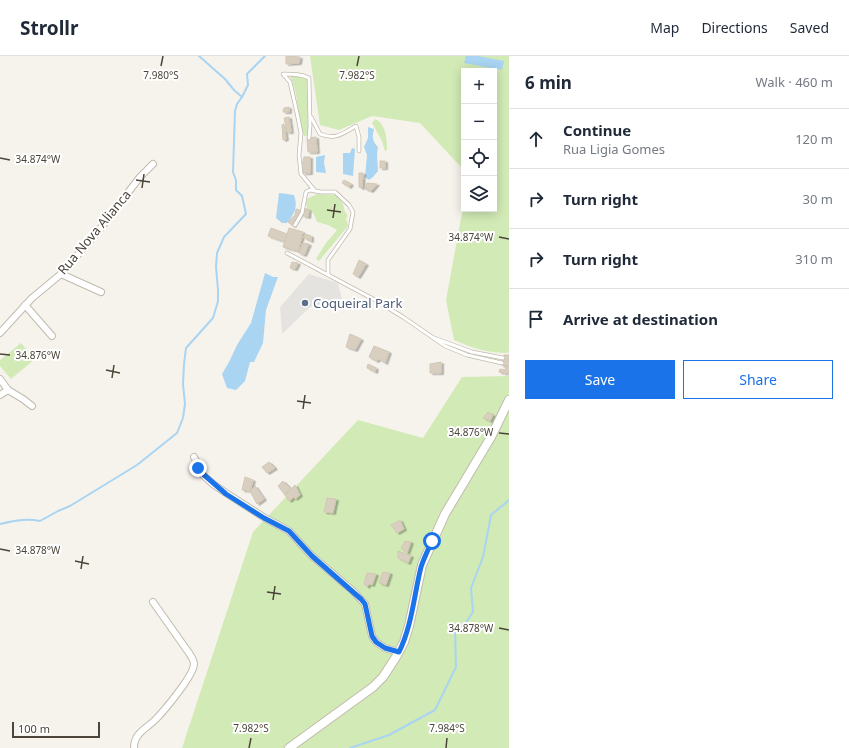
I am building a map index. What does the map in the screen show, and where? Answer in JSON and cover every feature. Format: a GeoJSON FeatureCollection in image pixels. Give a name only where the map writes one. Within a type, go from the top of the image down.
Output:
{"type":"FeatureCollection","features":[{"type":"Feature","properties":{"kind":"street","name":"Rua Nova Alianca"},"geometry":{"type":"LineString","coordinates":[[0,333],[32,298],[61,274],[100,229],[140,177],[153,164]]}},
{"type":"Feature","properties":{"kind":"street"},"geometry":{"type":"LineString","coordinates":[[61,274],[101,292]]}},
{"type":"Feature","properties":{"kind":"street"},"geometry":{"type":"LineString","coordinates":[[25,305],[52,336]]}},
{"type":"Feature","properties":{"kind":"street"},"geometry":{"type":"LineString","coordinates":[[0,379],[8,390],[23,398],[32,406]]}},
{"type":"Feature","properties":{"kind":"street"},"geometry":{"type":"LineString","coordinates":[[0,395],[8,390]]}},
{"type":"Feature","properties":{"kind":"street"},"geometry":{"type":"LineString","coordinates":[[289,748],[373,686],[383,677],[399,652],[409,626],[422,565],[432,541],[445,514],[491,436],[509,400]]}},
{"type":"Feature","properties":{"kind":"street"},"geometry":{"type":"LineString","coordinates":[[194,457],[203,474],[213,484],[249,509],[289,531],[312,556],[354,592],[365,604],[372,636],[376,642],[385,648],[399,652]]}},
{"type":"Feature","properties":{"kind":"street"},"geometry":{"type":"LineString","coordinates":[[134,748],[136,738],[139,733],[153,722],[165,709],[185,683],[193,670],[194,665],[189,653],[153,602]]}},
{"type":"Feature","properties":{"kind":"lane"},"geometry":{"type":"LineString","coordinates":[[309,138],[309,78],[305,76],[283,74],[290,82],[298,113],[301,133],[299,155],[301,174],[315,190]]}},
{"type":"Feature","properties":{"kind":"lane"},"geometry":{"type":"LineString","coordinates":[[310,115],[320,134],[328,137],[333,138],[356,126],[359,138],[358,151]]}},
{"type":"Feature","properties":{"kind":"lane"},"geometry":{"type":"LineString","coordinates":[[295,226],[302,213],[306,192],[310,190],[335,192],[349,205],[353,212],[350,229],[328,260],[328,275]]}},
{"type":"Feature","properties":{"kind":"lane"},"geometry":{"type":"LineString","coordinates":[[287,253],[375,300],[403,317],[444,346],[455,351],[502,363]]}},
{"type":"Feature","properties":{"kind":"lane"},"geometry":{"type":"LineString","coordinates":[[429,336],[472,352],[503,358]]}},
{"type":"Feature","properties":{"kind":"green space"},"geometry":{"type":"Polygon","coordinates":[[[310,56],[509,56],[508,353],[480,350],[454,340],[446,300],[462,212],[497,212],[497,68],[461,68],[461,167],[420,123],[372,116],[339,130],[320,125],[310,56]]]}},
{"type":"Feature","properties":{"kind":"green space"},"geometry":{"type":"Polygon","coordinates":[[[290,76],[305,76],[308,80],[308,136],[304,136],[295,91],[290,76]]]}},
{"type":"Feature","properties":{"kind":"green space"},"geometry":{"type":"Polygon","coordinates":[[[375,119],[382,124],[384,128],[387,142],[387,150],[385,151],[382,141],[372,123],[375,119]]]}},
{"type":"Feature","properties":{"kind":"green space"},"geometry":{"type":"Polygon","coordinates":[[[317,194],[336,195],[343,204],[345,212],[348,216],[346,218],[348,226],[319,261],[316,259],[326,243],[337,230],[328,225],[317,222],[313,212],[308,211],[306,203],[307,199],[317,194]]]}},
{"type":"Feature","properties":{"kind":"green space"},"geometry":{"type":"Polygon","coordinates":[[[21,343],[35,359],[11,379],[0,366],[0,360],[21,343]]]}},
{"type":"Feature","properties":{"kind":"green space"},"geometry":{"type":"Polygon","coordinates":[[[509,376],[509,748],[182,748],[253,532],[358,420],[423,438],[462,377],[509,376]]]}},
{"type":"Feature","properties":{"kind":"shaded area","name":"Coqueiral Park"},"geometry":{"type":"Polygon","coordinates":[[[309,274],[338,283],[342,299],[310,307],[282,334],[280,307],[309,274]]]}},
{"type":"Feature","properties":{"kind":"water"},"geometry":{"type":"Polygon","coordinates":[[[466,56],[478,56],[504,61],[502,70],[464,63],[466,56]]]}},
{"type":"Feature","properties":{"kind":"water"},"geometry":{"type":"Polygon","coordinates":[[[368,127],[374,129],[373,139],[378,147],[378,171],[369,180],[365,177],[367,155],[364,147],[368,138],[368,127]]]}},
{"type":"Feature","properties":{"kind":"water"},"geometry":{"type":"Polygon","coordinates":[[[352,148],[355,149],[353,176],[343,174],[343,153],[350,153],[352,148]]]}},
{"type":"Feature","properties":{"kind":"water"},"geometry":{"type":"Polygon","coordinates":[[[325,155],[324,163],[326,173],[316,172],[316,157],[325,155]]]}},
{"type":"Feature","properties":{"kind":"water"},"geometry":{"type":"Polygon","coordinates":[[[279,193],[294,195],[296,203],[295,210],[287,223],[282,223],[276,218],[279,193]]]}},
{"type":"Feature","properties":{"kind":"water"},"geometry":{"type":"Polygon","coordinates":[[[265,273],[273,277],[278,277],[266,310],[263,343],[254,362],[250,362],[245,381],[236,390],[227,388],[222,374],[237,345],[251,323],[265,273]]]}},
{"type":"Feature","properties":{"kind":"building"},"geometry":{"type":"Polygon","coordinates":[[[286,56],[300,57],[299,63],[286,64],[286,56]]]}},
{"type":"Feature","properties":{"kind":"building"},"geometry":{"type":"Polygon","coordinates":[[[289,107],[289,112],[283,112],[284,108],[289,107]]]}},
{"type":"Feature","properties":{"kind":"building"},"geometry":{"type":"Polygon","coordinates":[[[289,117],[291,132],[287,132],[284,118],[289,117]]]}},
{"type":"Feature","properties":{"kind":"building"},"geometry":{"type":"Polygon","coordinates":[[[284,124],[286,139],[283,140],[282,125],[284,124]]]}},
{"type":"Feature","properties":{"kind":"building"},"geometry":{"type":"Polygon","coordinates":[[[316,137],[317,152],[308,152],[307,138],[316,137]]]}},
{"type":"Feature","properties":{"kind":"building"},"geometry":{"type":"Polygon","coordinates":[[[304,157],[310,157],[310,173],[303,173],[301,162],[303,162],[304,157]]]}},
{"type":"Feature","properties":{"kind":"building"},"geometry":{"type":"Polygon","coordinates":[[[380,161],[385,161],[385,168],[380,168],[380,161]]]}},
{"type":"Feature","properties":{"kind":"building"},"geometry":{"type":"Polygon","coordinates":[[[359,173],[363,173],[362,188],[359,187],[359,173]]]}},
{"type":"Feature","properties":{"kind":"building"},"geometry":{"type":"Polygon","coordinates":[[[344,180],[351,184],[349,187],[342,183],[344,180]]]}},
{"type":"Feature","properties":{"kind":"building"},"geometry":{"type":"Polygon","coordinates":[[[367,183],[377,184],[371,191],[365,189],[367,183]]]}},
{"type":"Feature","properties":{"kind":"building"},"geometry":{"type":"Polygon","coordinates":[[[305,208],[309,210],[308,217],[303,216],[305,208]]]}},
{"type":"Feature","properties":{"kind":"building"},"geometry":{"type":"Polygon","coordinates":[[[296,209],[302,211],[293,226],[288,222],[295,215],[296,209]]]}},
{"type":"Feature","properties":{"kind":"building"},"geometry":{"type":"Polygon","coordinates":[[[271,228],[287,234],[285,242],[268,236],[271,228]]]}},
{"type":"Feature","properties":{"kind":"building"},"geometry":{"type":"Polygon","coordinates":[[[289,228],[303,232],[298,251],[283,247],[289,228]]]}},
{"type":"Feature","properties":{"kind":"building"},"geometry":{"type":"Polygon","coordinates":[[[305,234],[311,236],[311,241],[304,238],[305,234]]]}},
{"type":"Feature","properties":{"kind":"building"},"geometry":{"type":"Polygon","coordinates":[[[303,243],[309,244],[304,255],[299,253],[303,243]]]}},
{"type":"Feature","properties":{"kind":"building"},"geometry":{"type":"Polygon","coordinates":[[[359,260],[366,264],[358,277],[353,274],[359,260]]]}},
{"type":"Feature","properties":{"kind":"building"},"geometry":{"type":"Polygon","coordinates":[[[292,262],[298,263],[295,269],[290,268],[292,262]]]}},
{"type":"Feature","properties":{"kind":"building"},"geometry":{"type":"Polygon","coordinates":[[[350,334],[361,339],[355,350],[346,347],[350,334]]]}},
{"type":"Feature","properties":{"kind":"building"},"geometry":{"type":"Polygon","coordinates":[[[374,346],[389,352],[385,363],[379,359],[376,361],[369,357],[374,346]]]}},
{"type":"Feature","properties":{"kind":"building"},"geometry":{"type":"Polygon","coordinates":[[[504,355],[509,355],[509,366],[501,365],[504,355]]]}},
{"type":"Feature","properties":{"kind":"building"},"geometry":{"type":"Polygon","coordinates":[[[441,362],[441,373],[430,373],[430,364],[441,362]]]}},
{"type":"Feature","properties":{"kind":"building"},"geometry":{"type":"Polygon","coordinates":[[[368,364],[376,368],[375,372],[367,368],[368,364]]]}},
{"type":"Feature","properties":{"kind":"building"},"geometry":{"type":"Polygon","coordinates":[[[506,367],[509,368],[509,374],[499,372],[500,369],[505,370],[506,367]]]}},
{"type":"Feature","properties":{"kind":"building"},"geometry":{"type":"Polygon","coordinates":[[[488,412],[493,415],[490,421],[483,418],[488,412]]]}},
{"type":"Feature","properties":{"kind":"building"},"geometry":{"type":"Polygon","coordinates":[[[269,462],[275,468],[267,473],[262,467],[269,462]]]}},
{"type":"Feature","properties":{"kind":"building"},"geometry":{"type":"Polygon","coordinates":[[[245,477],[253,480],[250,491],[242,490],[245,477]]]}},
{"type":"Feature","properties":{"kind":"building"},"geometry":{"type":"Polygon","coordinates":[[[283,481],[290,488],[285,495],[278,486],[283,481]]]}},
{"type":"Feature","properties":{"kind":"building"},"geometry":{"type":"Polygon","coordinates":[[[295,485],[300,495],[289,501],[285,495],[295,485]]]}},
{"type":"Feature","properties":{"kind":"building"},"geometry":{"type":"Polygon","coordinates":[[[255,486],[264,499],[257,504],[250,491],[255,486]]]}},
{"type":"Feature","properties":{"kind":"building"},"geometry":{"type":"Polygon","coordinates":[[[327,498],[336,499],[333,513],[324,512],[327,498]]]}},
{"type":"Feature","properties":{"kind":"building"},"geometry":{"type":"Polygon","coordinates":[[[400,520],[404,529],[397,533],[391,525],[400,520]]]}},
{"type":"Feature","properties":{"kind":"building"},"geometry":{"type":"Polygon","coordinates":[[[405,541],[411,542],[407,553],[401,548],[405,541]]]}},
{"type":"Feature","properties":{"kind":"building"},"geometry":{"type":"Polygon","coordinates":[[[398,551],[411,556],[408,563],[398,558],[398,551]]]}},
{"type":"Feature","properties":{"kind":"building"},"geometry":{"type":"Polygon","coordinates":[[[383,572],[390,573],[386,585],[379,583],[383,572]]]}},
{"type":"Feature","properties":{"kind":"building"},"geometry":{"type":"Polygon","coordinates":[[[367,573],[376,574],[372,585],[369,584],[367,587],[364,584],[367,573]]]}},
{"type":"Feature","properties":{"kind":"waterway"},"geometry":{"type":"LineString","coordinates":[[0,524],[25,520],[40,521],[70,506],[137,465],[177,433],[183,418],[185,404],[183,384],[186,348],[213,318],[218,301],[216,267],[217,253],[224,237],[246,214],[242,196],[236,190],[236,180],[233,172],[235,111],[237,104],[242,97],[225,79],[199,56]]}},
{"type":"Feature","properties":{"kind":"waterway"},"geometry":{"type":"LineString","coordinates":[[242,97],[248,85],[247,74],[265,56]]}},
{"type":"Feature","properties":{"kind":"waterway"},"geometry":{"type":"LineString","coordinates":[[350,748],[389,735],[435,710],[456,667],[455,629],[465,624],[473,612],[471,588],[483,557],[491,515],[509,500]]}},
{"type":"Feature","properties":{"kind":"place","name":"Coqueiral Park"},"geometry":{"type":"Point","coordinates":[305,303]}},
{"type":"Feature","properties":{"kind":"route"},"geometry":{"type":"LineString","coordinates":[[198,468],[213,484],[226,494],[264,518],[289,531],[312,556],[354,592],[365,604],[372,636],[379,645],[385,648],[399,652],[404,642],[409,626],[422,565],[432,541]]}}]}
